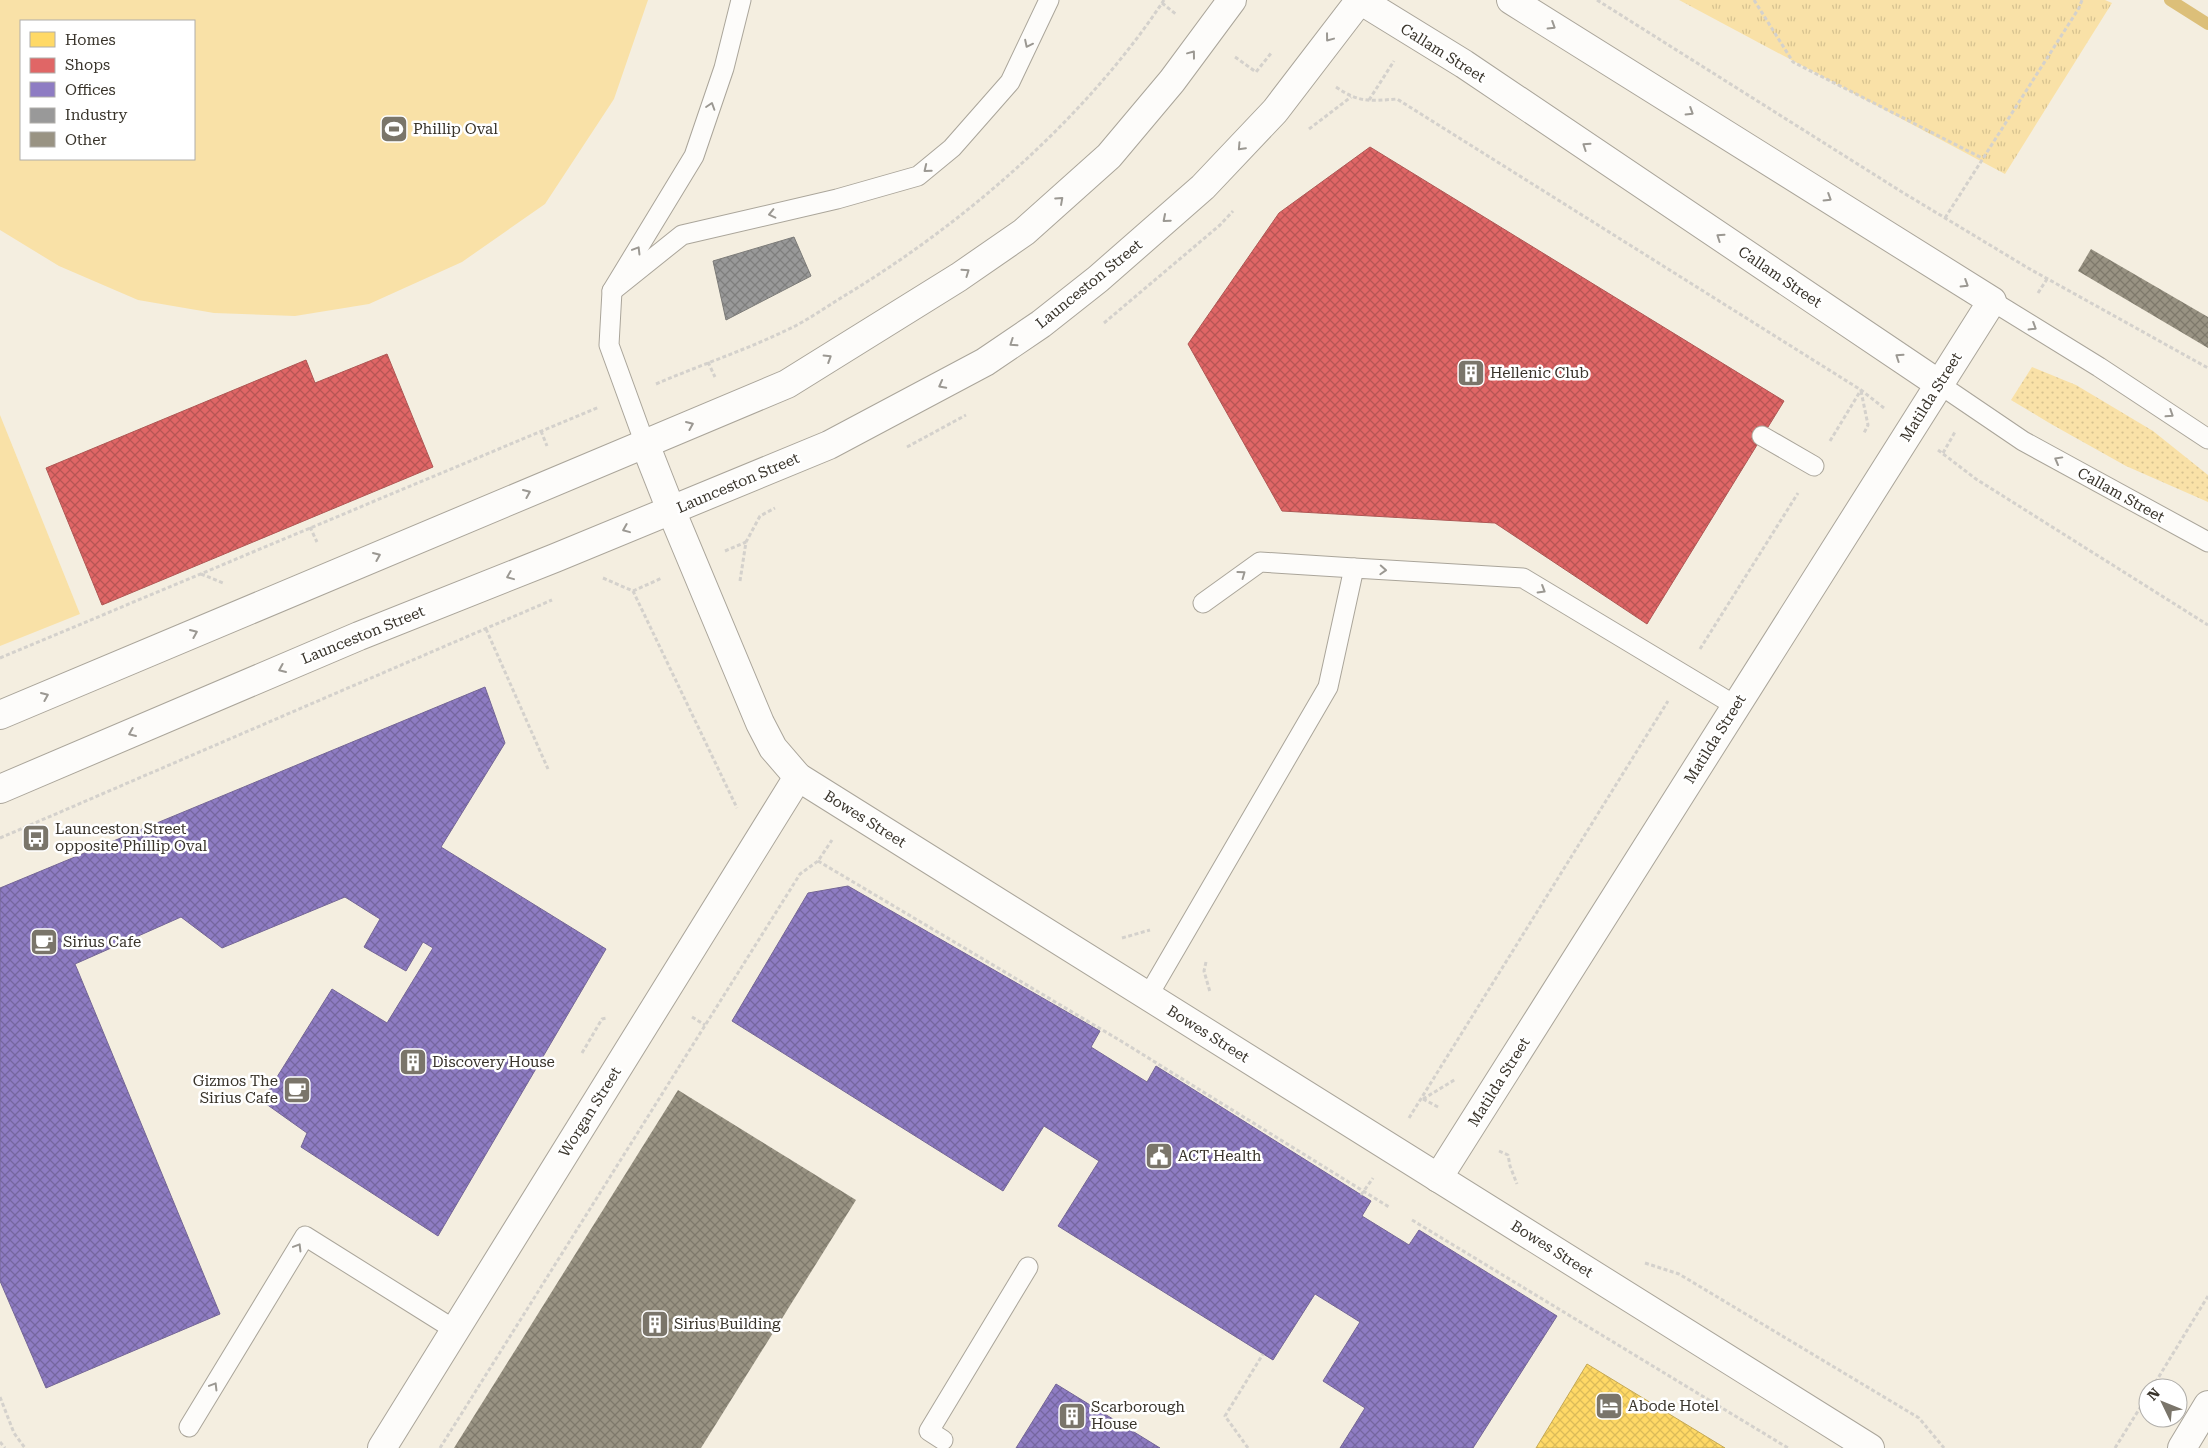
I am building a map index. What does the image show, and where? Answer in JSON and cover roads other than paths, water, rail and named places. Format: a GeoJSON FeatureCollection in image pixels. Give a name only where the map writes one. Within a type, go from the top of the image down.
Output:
{"type":"FeatureCollection","features":[{"type":"Feature","properties":{"kind":"street"},"geometry":{"type":"LineString","coordinates":[[0,715],[787,384],[958,277],[1024,232],[1109,156],[1172,81],[1232,0]]}},
{"type":"Feature","properties":{"kind":"street","name":"Callam Street"},"geometry":{"type":"LineString","coordinates":[[1360,0],[1464,64],[1939,384]]}},
{"type":"Feature","properties":{"kind":"street","name":"Launceston Street"},"geometry":{"type":"LineString","coordinates":[[0,789],[359,636],[829,445],[985,362],[1041,324],[1098,279],[1203,187],[1275,112],[1360,0]]}},
{"type":"Feature","properties":{"kind":"street"},"geometry":{"type":"LineString","coordinates":[[1511,0],[1992,301]]}},
{"type":"Feature","properties":{"kind":"street","name":"Matilda Street"},"geometry":{"type":"LineString","coordinates":[[1438,1178],[1992,301]]}},
{"type":"Feature","properties":{"kind":"street","name":"Bowes Street"},"geometry":{"type":"LineString","coordinates":[[645,444],[760,723],[774,748],[798,776],[1870,1448]]}},
{"type":"Feature","properties":{"kind":"street","name":"Worgan Street"},"geometry":{"type":"LineString","coordinates":[[382,1448],[798,776]]}},
{"type":"Feature","properties":{"kind":"street"},"geometry":{"type":"LineString","coordinates":[[2182,1448],[2208,1405]]}},
{"type":"Feature","properties":{"kind":"lane"},"geometry":{"type":"LineString","coordinates":[[645,444],[609,345],[612,292],[694,156],[724,68],[741,0]]}},
{"type":"Feature","properties":{"kind":"lane"},"geometry":{"type":"LineString","coordinates":[[612,292],[682,236],[837,199],[918,176],[952,148],[1010,82],[1049,0]]}},
{"type":"Feature","properties":{"kind":"lane"},"geometry":{"type":"LineString","coordinates":[[1992,301],[2099,367],[2208,439]]}},
{"type":"Feature","properties":{"kind":"lane","name":"Callam Street"},"geometry":{"type":"LineString","coordinates":[[1939,384],[2023,441],[2208,542]]}},
{"type":"Feature","properties":{"kind":"lane"},"geometry":{"type":"LineString","coordinates":[[1762,436],[1814,466]]}},
{"type":"Feature","properties":{"kind":"lane"},"geometry":{"type":"LineString","coordinates":[[1203,603],[1260,562],[1523,578],[1736,706]]}},
{"type":"Feature","properties":{"kind":"lane"},"geometry":{"type":"LineString","coordinates":[[1148,996],[1328,687],[1354,568]]}},
{"type":"Feature","properties":{"kind":"lane"},"geometry":{"type":"LineString","coordinates":[[189,1428],[304,1236],[455,1330]]}},
{"type":"Feature","properties":{"kind":"lane"},"geometry":{"type":"LineString","coordinates":[[943,1440],[929,1431],[1028,1267]]}},
{"type":"Feature","properties":{"kind":"waterway"},"geometry":{"type":"LineString","coordinates":[[2170,0],[2208,24]]}},
{"type":"Feature","properties":{"kind":"place","name":"Phillip Oval"},"geometry":{"type":"Point","coordinates":[394,129]}},
{"type":"Feature","properties":{"kind":"place","name":"Hellenic Club"},"geometry":{"type":"Point","coordinates":[1471,373]}},
{"type":"Feature","properties":{"kind":"place","name":"Launceston Street opposite Phillip Oval"},"geometry":{"type":"Point","coordinates":[36,838]}},
{"type":"Feature","properties":{"kind":"place","name":"Sirius Cafe"},"geometry":{"type":"Point","coordinates":[44,942]}},
{"type":"Feature","properties":{"kind":"place","name":"Discovery House"},"geometry":{"type":"Point","coordinates":[413,1062]}},
{"type":"Feature","properties":{"kind":"place","name":"Gizmos The Sirius Cafe"},"geometry":{"type":"Point","coordinates":[297,1090]}},
{"type":"Feature","properties":{"kind":"place","name":"ACT Health"},"geometry":{"type":"Point","coordinates":[1159,1156]}},
{"type":"Feature","properties":{"kind":"place","name":"Sirius Building"},"geometry":{"type":"Point","coordinates":[655,1324]}},
{"type":"Feature","properties":{"kind":"place","name":"Abode Hotel"},"geometry":{"type":"Point","coordinates":[1609,1406]}},
{"type":"Feature","properties":{"kind":"place","name":"Scarborough House"},"geometry":{"type":"Point","coordinates":[1072,1416]}}]}
